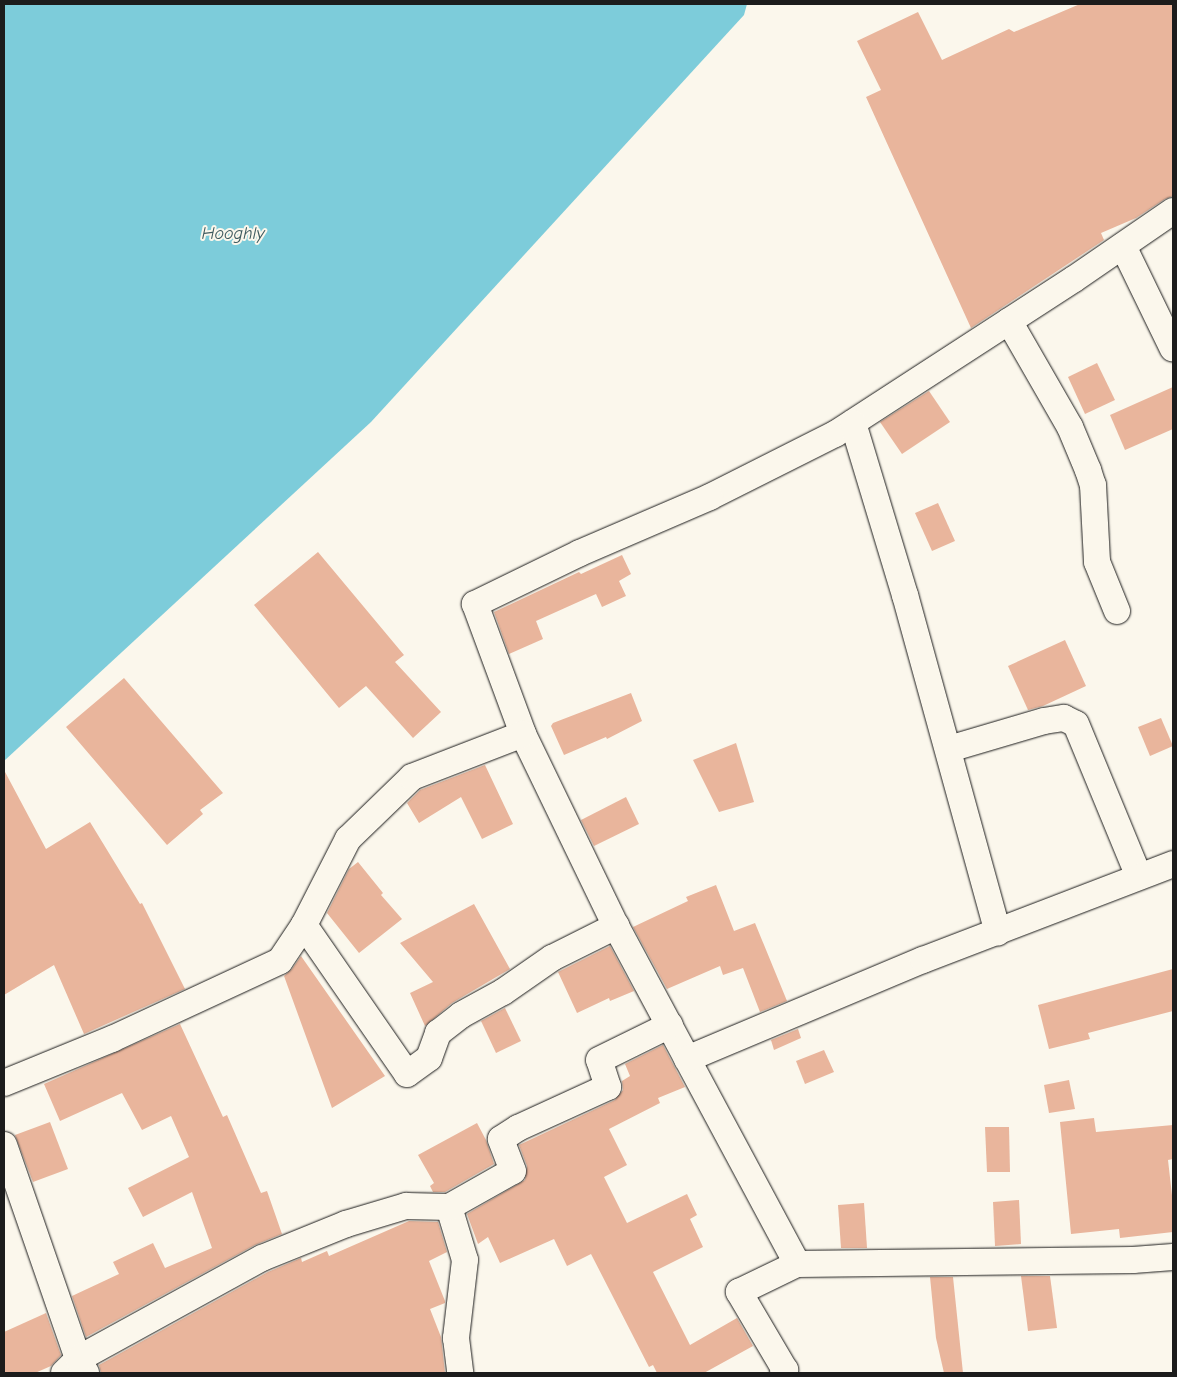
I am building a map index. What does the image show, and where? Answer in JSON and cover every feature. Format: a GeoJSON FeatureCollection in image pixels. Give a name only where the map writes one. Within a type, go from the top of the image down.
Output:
{"type":"FeatureCollection","features":[{"type":"Feature","properties":{"kind":"street"},"geometry":{"type":"LineString","coordinates":[[797,1264],[616,926],[522,734],[476,604],[580,553],[710,497],[835,434],[1123,246],[1173,211]]}},
{"type":"Feature","properties":{"kind":"street"},"geometry":{"type":"LineString","coordinates":[[1123,246],[1173,349]]}},
{"type":"Feature","properties":{"kind":"street"},"geometry":{"type":"LineString","coordinates":[[1009,321],[1070,426],[1088,470],[1093,485],[1097,562],[1117,611]]}},
{"type":"Feature","properties":{"kind":"street"},"geometry":{"type":"LineString","coordinates":[[853,423],[949,749],[998,932]]}},
{"type":"Feature","properties":{"kind":"street"},"geometry":{"type":"LineString","coordinates":[[949,749],[1044,721],[1064,718],[1076,724],[1139,876]]}},
{"type":"Feature","properties":{"kind":"street"},"geometry":{"type":"LineString","coordinates":[[4,1083],[112,1039],[280,961],[304,925],[348,839],[412,777],[522,734]]}},
{"type":"Feature","properties":{"kind":"street"},"geometry":{"type":"LineString","coordinates":[[687,1059],[923,960],[1173,864]]}},
{"type":"Feature","properties":{"kind":"street"},"geometry":{"type":"LineString","coordinates":[[304,925],[407,1074],[429,1058],[438,1034],[461,1015],[503,992],[552,958],[616,926]]}},
{"type":"Feature","properties":{"kind":"street"},"geometry":{"type":"LineString","coordinates":[[4,1145],[76,1368],[262,1258],[346,1224],[406,1206],[449,1207],[513,1171],[501,1139],[518,1128],[608,1087],[599,1060],[670,1025]]}},
{"type":"Feature","properties":{"kind":"street"},"geometry":{"type":"LineString","coordinates":[[449,1207],[465,1260],[456,1338],[460,1373]]}},
{"type":"Feature","properties":{"kind":"street"},"geometry":{"type":"LineString","coordinates":[[783,1373],[785,1370],[739,1292],[797,1264],[1133,1260],[1173,1257]]}},
{"type":"Feature","properties":{"kind":"water","name":"Hooghly"},"geometry":{"type":"Polygon","coordinates":[[[4,4],[747,4],[744,15],[371,422],[4,761],[4,4]]]}},
{"type":"Feature","properties":{"kind":"building"},"geometry":{"type":"Polygon","coordinates":[[[1080,4],[1173,4],[1173,196],[1165,199],[1136,218],[1101,233],[1104,240],[971,328],[866,97],[881,90],[857,41],[918,12],[942,60],[1009,29],[1014,32],[1080,4]]]}},
{"type":"Feature","properties":{"kind":"building"},"geometry":{"type":"Polygon","coordinates":[[[1097,363],[1115,400],[1085,414],[1068,377],[1097,363]]]}},
{"type":"Feature","properties":{"kind":"building"},"geometry":{"type":"Polygon","coordinates":[[[1173,387],[1173,429],[1125,450],[1110,415],[1173,387]]]}},
{"type":"Feature","properties":{"kind":"building"},"geometry":{"type":"Polygon","coordinates":[[[929,391],[950,422],[902,454],[880,422],[929,391]]]}},
{"type":"Feature","properties":{"kind":"building"},"geometry":{"type":"Polygon","coordinates":[[[938,503],[955,541],[932,551],[915,513],[938,503]]]}},
{"type":"Feature","properties":{"kind":"building"},"geometry":{"type":"Polygon","coordinates":[[[318,552],[404,655],[395,662],[441,712],[413,738],[366,686],[339,708],[254,605],[318,552]]]}},
{"type":"Feature","properties":{"kind":"building"},"geometry":{"type":"Polygon","coordinates":[[[622,555],[631,574],[619,581],[626,596],[602,607],[596,594],[536,621],[543,639],[509,654],[494,612],[579,572],[581,574],[622,555]]]}},
{"type":"Feature","properties":{"kind":"building"},"geometry":{"type":"Polygon","coordinates":[[[1065,640],[1086,686],[1043,706],[1028,710],[1008,666],[1065,640]]]}},
{"type":"Feature","properties":{"kind":"building"},"geometry":{"type":"Polygon","coordinates":[[[124,678],[223,793],[200,810],[203,814],[167,845],[66,727],[124,678]]]}},
{"type":"Feature","properties":{"kind":"building"},"geometry":{"type":"Polygon","coordinates":[[[631,693],[642,721],[607,739],[606,737],[564,755],[551,726],[553,723],[631,693]]]}},
{"type":"Feature","properties":{"kind":"building"},"geometry":{"type":"Polygon","coordinates":[[[1161,718],[1173,746],[1150,756],[1138,727],[1161,718]]]}},
{"type":"Feature","properties":{"kind":"building"},"geometry":{"type":"Polygon","coordinates":[[[736,743],[754,802],[719,812],[693,760],[736,743]]]}},
{"type":"Feature","properties":{"kind":"building"},"geometry":{"type":"Polygon","coordinates":[[[485,765],[513,824],[482,839],[461,797],[419,823],[407,803],[420,790],[485,765]]]}},
{"type":"Feature","properties":{"kind":"building"},"geometry":{"type":"Polygon","coordinates":[[[4,770],[46,849],[90,822],[140,904],[142,903],[185,989],[84,1034],[54,965],[4,995],[4,770]]]}},
{"type":"Feature","properties":{"kind":"building"},"geometry":{"type":"Polygon","coordinates":[[[626,797],[639,824],[594,846],[581,820],[626,797]]]}},
{"type":"Feature","properties":{"kind":"building"},"geometry":{"type":"Polygon","coordinates":[[[358,862],[383,893],[381,895],[402,919],[359,953],[327,913],[349,869],[358,862]]]}},
{"type":"Feature","properties":{"kind":"building"},"geometry":{"type":"Polygon","coordinates":[[[716,885],[734,931],[755,923],[787,1001],[760,1012],[743,968],[723,975],[720,966],[667,989],[633,927],[688,901],[686,897],[716,885]]]}},
{"type":"Feature","properties":{"kind":"building"},"geometry":{"type":"Polygon","coordinates":[[[474,904],[510,969],[452,1003],[425,1026],[410,993],[433,982],[400,943],[474,904]]]}},
{"type":"Feature","properties":{"kind":"building"},"geometry":{"type":"Polygon","coordinates":[[[610,946],[634,991],[610,1001],[609,998],[577,1013],[558,972],[610,946]]]}},
{"type":"Feature","properties":{"kind":"building"},"geometry":{"type":"Polygon","coordinates":[[[301,956],[385,1076],[332,1108],[284,976],[292,969],[301,956]]]}},
{"type":"Feature","properties":{"kind":"building"},"geometry":{"type":"Polygon","coordinates":[[[1173,969],[1173,1011],[1088,1033],[1090,1039],[1049,1049],[1038,1005],[1173,969]]]}},
{"type":"Feature","properties":{"kind":"building"},"geometry":{"type":"Polygon","coordinates":[[[505,1008],[521,1041],[496,1053],[481,1021],[505,1008]]]}},
{"type":"Feature","properties":{"kind":"building"},"geometry":{"type":"Polygon","coordinates":[[[180,1024],[223,1117],[227,1115],[261,1193],[267,1191],[282,1234],[255,1245],[86,1337],[72,1296],[119,1274],[113,1262],[153,1243],[165,1268],[212,1248],[192,1192],[143,1217],[128,1188],[189,1157],[171,1116],[142,1130],[122,1093],[60,1121],[44,1084],[180,1024]]]}},
{"type":"Feature","properties":{"kind":"building"},"geometry":{"type":"Polygon","coordinates":[[[798,1029],[801,1038],[774,1050],[771,1040],[798,1029]]]}},
{"type":"Feature","properties":{"kind":"building"},"geometry":{"type":"Polygon","coordinates":[[[663,1045],[685,1087],[658,1098],[660,1103],[609,1129],[627,1165],[604,1177],[627,1223],[687,1194],[697,1215],[690,1219],[703,1247],[653,1272],[690,1345],[737,1318],[753,1346],[704,1373],[657,1373],[653,1365],[649,1367],[591,1254],[567,1266],[554,1239],[500,1263],[488,1237],[478,1244],[467,1214],[525,1180],[527,1166],[519,1145],[615,1100],[623,1090],[622,1081],[630,1076],[625,1064],[663,1045]]]}},
{"type":"Feature","properties":{"kind":"building"},"geometry":{"type":"Polygon","coordinates":[[[824,1050],[834,1072],[805,1084],[796,1061],[824,1050]]]}},
{"type":"Feature","properties":{"kind":"building"},"geometry":{"type":"Polygon","coordinates":[[[1069,1080],[1075,1109],[1049,1113],[1044,1085],[1069,1080]]]}},
{"type":"Feature","properties":{"kind":"building"},"geometry":{"type":"Polygon","coordinates":[[[1094,1118],[1096,1132],[1173,1125],[1173,1159],[1168,1160],[1173,1204],[1173,1232],[1120,1238],[1119,1229],[1071,1234],[1060,1122],[1094,1118]]]}},
{"type":"Feature","properties":{"kind":"building"},"geometry":{"type":"Polygon","coordinates":[[[50,1122],[68,1169],[33,1182],[15,1135],[50,1122]]]}},
{"type":"Feature","properties":{"kind":"building"},"geometry":{"type":"Polygon","coordinates":[[[477,1123],[486,1140],[494,1164],[445,1192],[433,1192],[430,1186],[434,1183],[418,1155],[477,1123]]]}},
{"type":"Feature","properties":{"kind":"building"},"geometry":{"type":"Polygon","coordinates":[[[985,1127],[1009,1127],[1010,1172],[987,1172],[985,1127]]]}},
{"type":"Feature","properties":{"kind":"building"},"geometry":{"type":"Polygon","coordinates":[[[1019,1200],[1021,1244],[995,1246],[993,1202],[1019,1200]]]}},
{"type":"Feature","properties":{"kind":"building"},"geometry":{"type":"Polygon","coordinates":[[[864,1203],[867,1248],[841,1248],[838,1205],[864,1203]]]}},
{"type":"Feature","properties":{"kind":"building"},"geometry":{"type":"Polygon","coordinates":[[[409,1221],[438,1222],[447,1252],[429,1261],[445,1301],[445,1303],[430,1309],[441,1337],[445,1373],[101,1373],[99,1365],[268,1272],[301,1258],[302,1262],[327,1251],[329,1256],[409,1221]]]}},
{"type":"Feature","properties":{"kind":"building"},"geometry":{"type":"Polygon","coordinates":[[[1021,1276],[1050,1276],[1057,1328],[1028,1331],[1021,1276]]]}},
{"type":"Feature","properties":{"kind":"building"},"geometry":{"type":"Polygon","coordinates":[[[930,1277],[953,1277],[963,1373],[944,1373],[936,1338],[930,1277]]]}},
{"type":"Feature","properties":{"kind":"building"},"geometry":{"type":"Polygon","coordinates":[[[46,1313],[61,1355],[51,1366],[35,1373],[4,1373],[4,1332],[46,1313]]]}}]}
